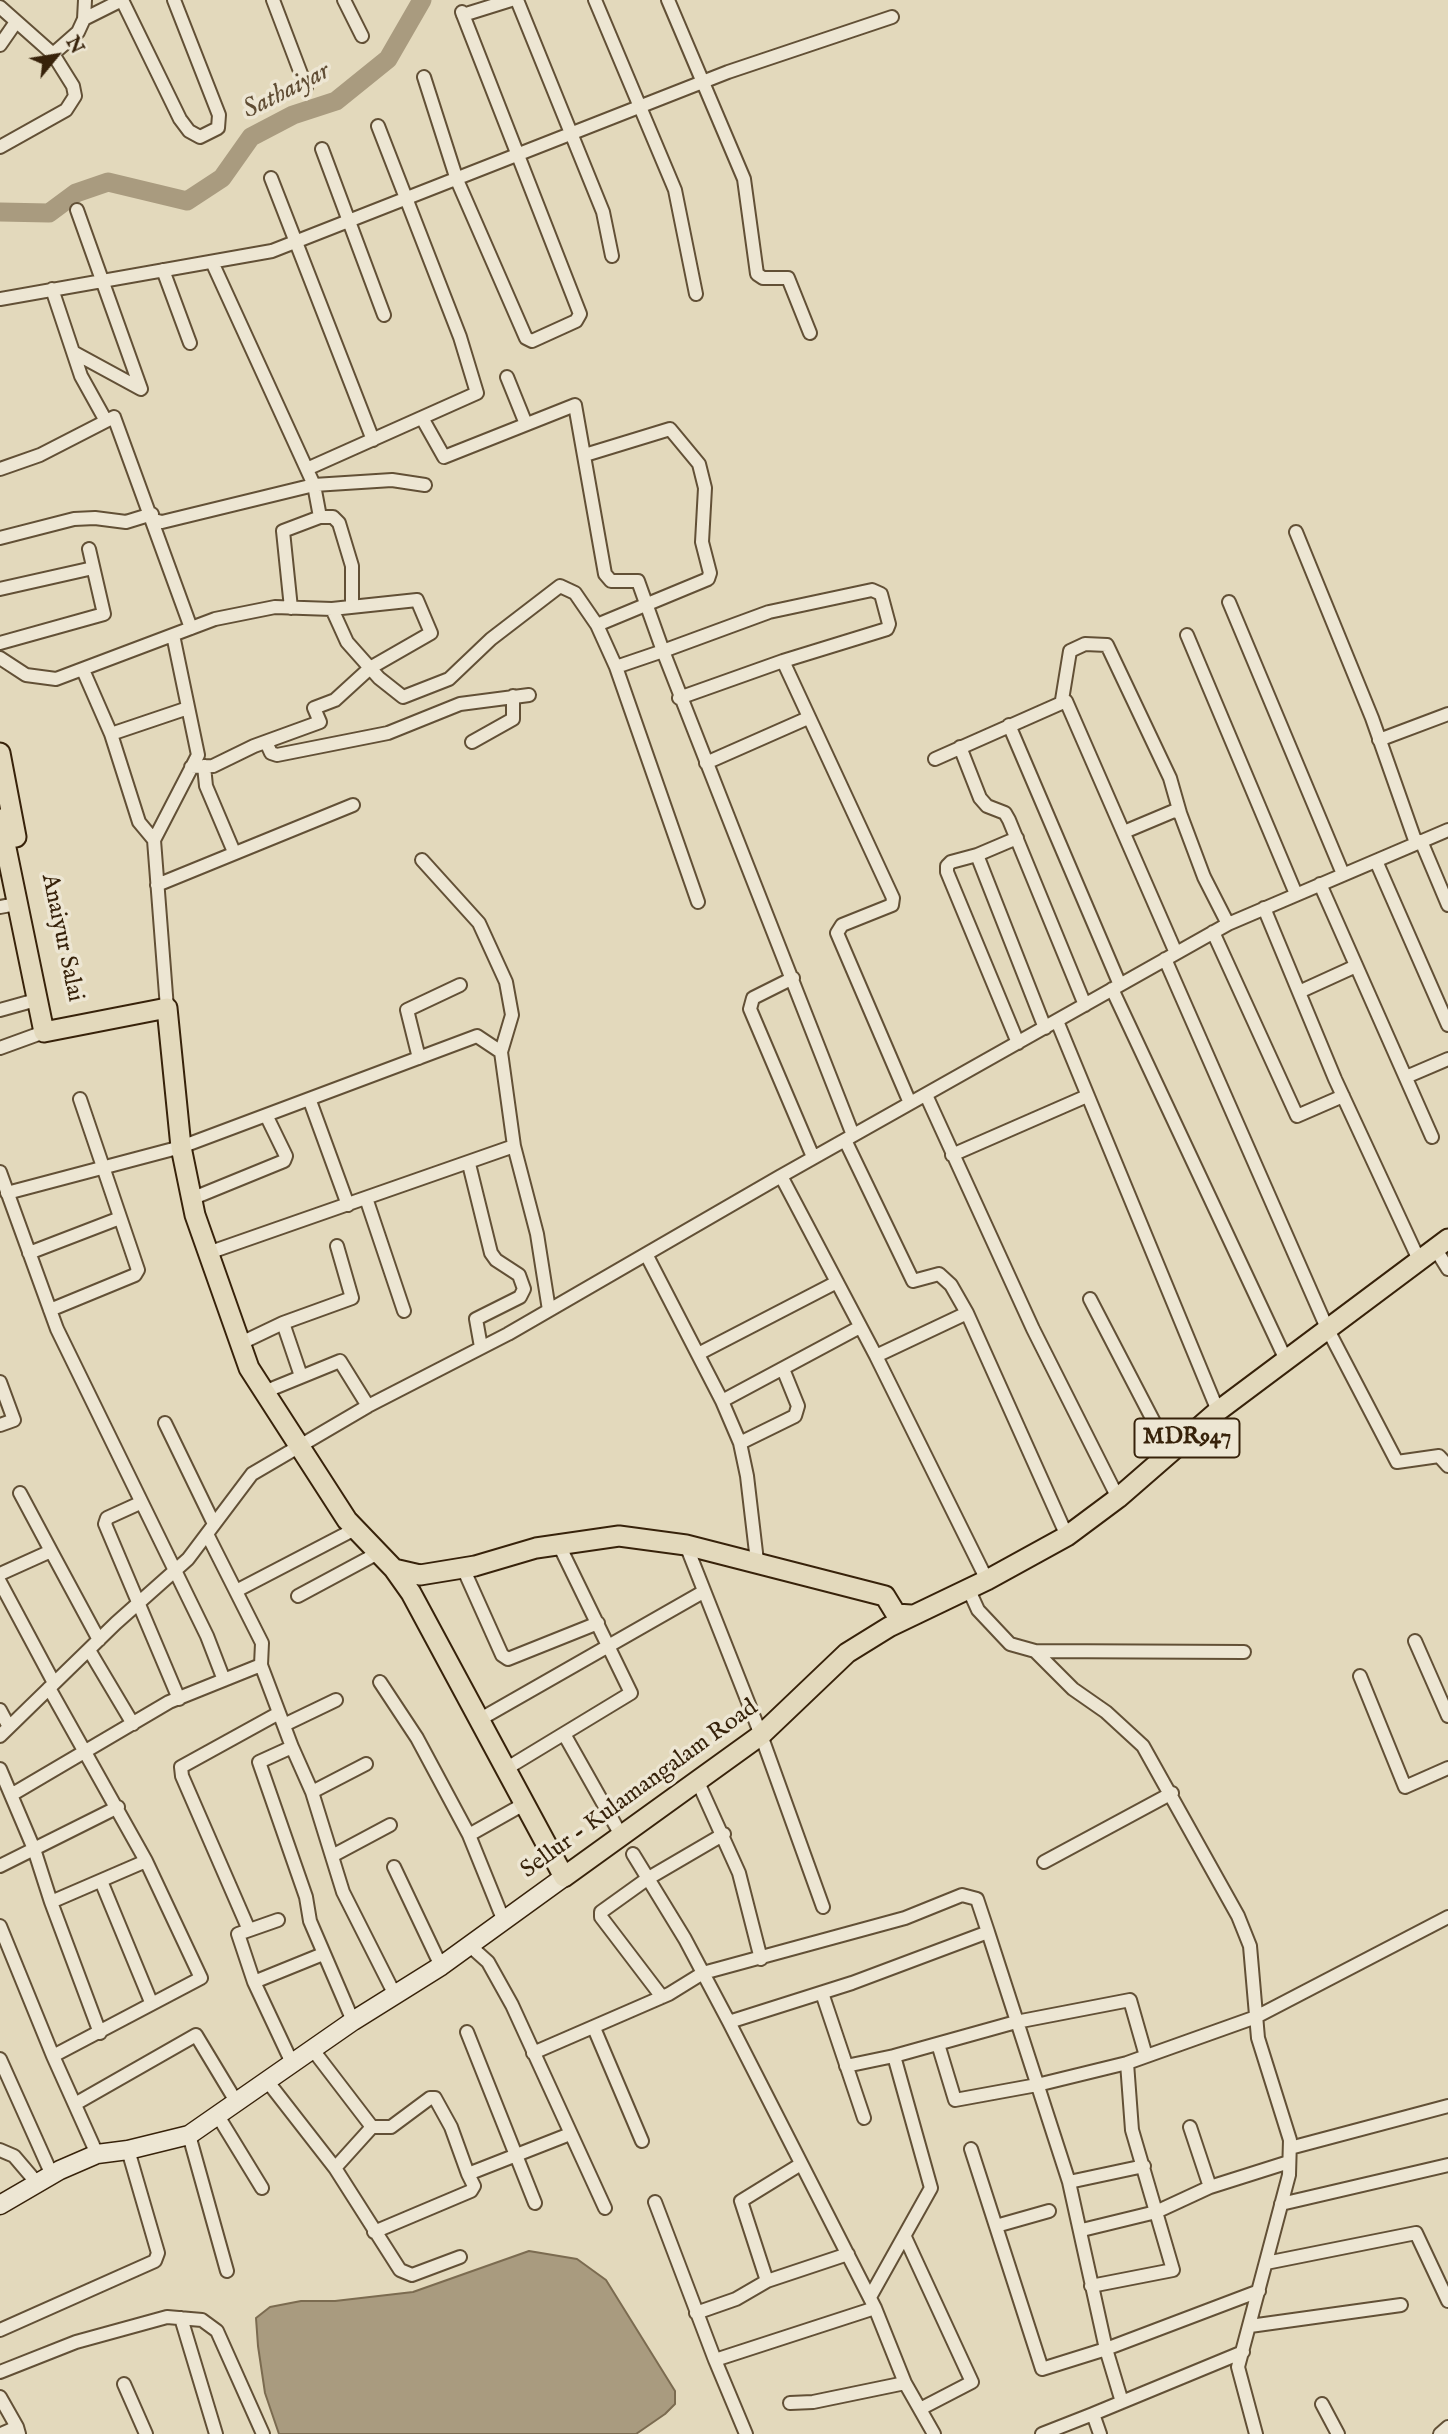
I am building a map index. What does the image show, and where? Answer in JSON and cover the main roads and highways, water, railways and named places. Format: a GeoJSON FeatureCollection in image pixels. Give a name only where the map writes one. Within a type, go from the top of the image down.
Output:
{"type":"FeatureCollection","features":[{"type":"Feature","properties":{"kind":"main road","name":"Anaiyur Salai"},"geometry":{"type":"LineString","coordinates":[[0,752],[50,1031]]}},
{"type":"Feature","properties":{"kind":"main road","name":"Anaiyur Salai"},"geometry":{"type":"LineString","coordinates":[[0,819],[8,906],[36,1000],[50,1031]]}},
{"type":"Feature","properties":{"kind":"main road"},"geometry":{"type":"LineString","coordinates":[[50,1031],[167,1008],[181,1147],[191,1199],[239,1344],[264,1392],[299,1448],[355,1529],[394,1569],[411,1593],[477,1721],[564,1877]]}},
{"type":"Feature","properties":{"kind":"main road","name":"Sellur - Kulamangalam Road"},"geometry":{"type":"LineString","coordinates":[[0,2205],[97,2154],[128,2150],[189,2135],[218,2116],[353,2021],[441,1966],[621,1835],[699,1785],[761,1735],[847,1653],[911,1615],[987,1580],[1067,1536],[1118,1498],[1218,1411],[1434,1249]]}},
{"type":"Feature","properties":{"kind":"main road"},"geometry":{"type":"LineString","coordinates":[[394,1569],[420,1575],[463,1568],[559,1545],[619,1536],[687,1545],[885,1595],[897,1614],[911,1615]]}},
{"type":"Feature","properties":{"kind":"waterway","name":"Sathaiyar"},"geometry":{"type":"LineString","coordinates":[[0,212],[49,213],[76,193],[108,182],[187,201],[222,178],[251,137],[293,115],[336,101],[388,59],[422,0]]}}]}
